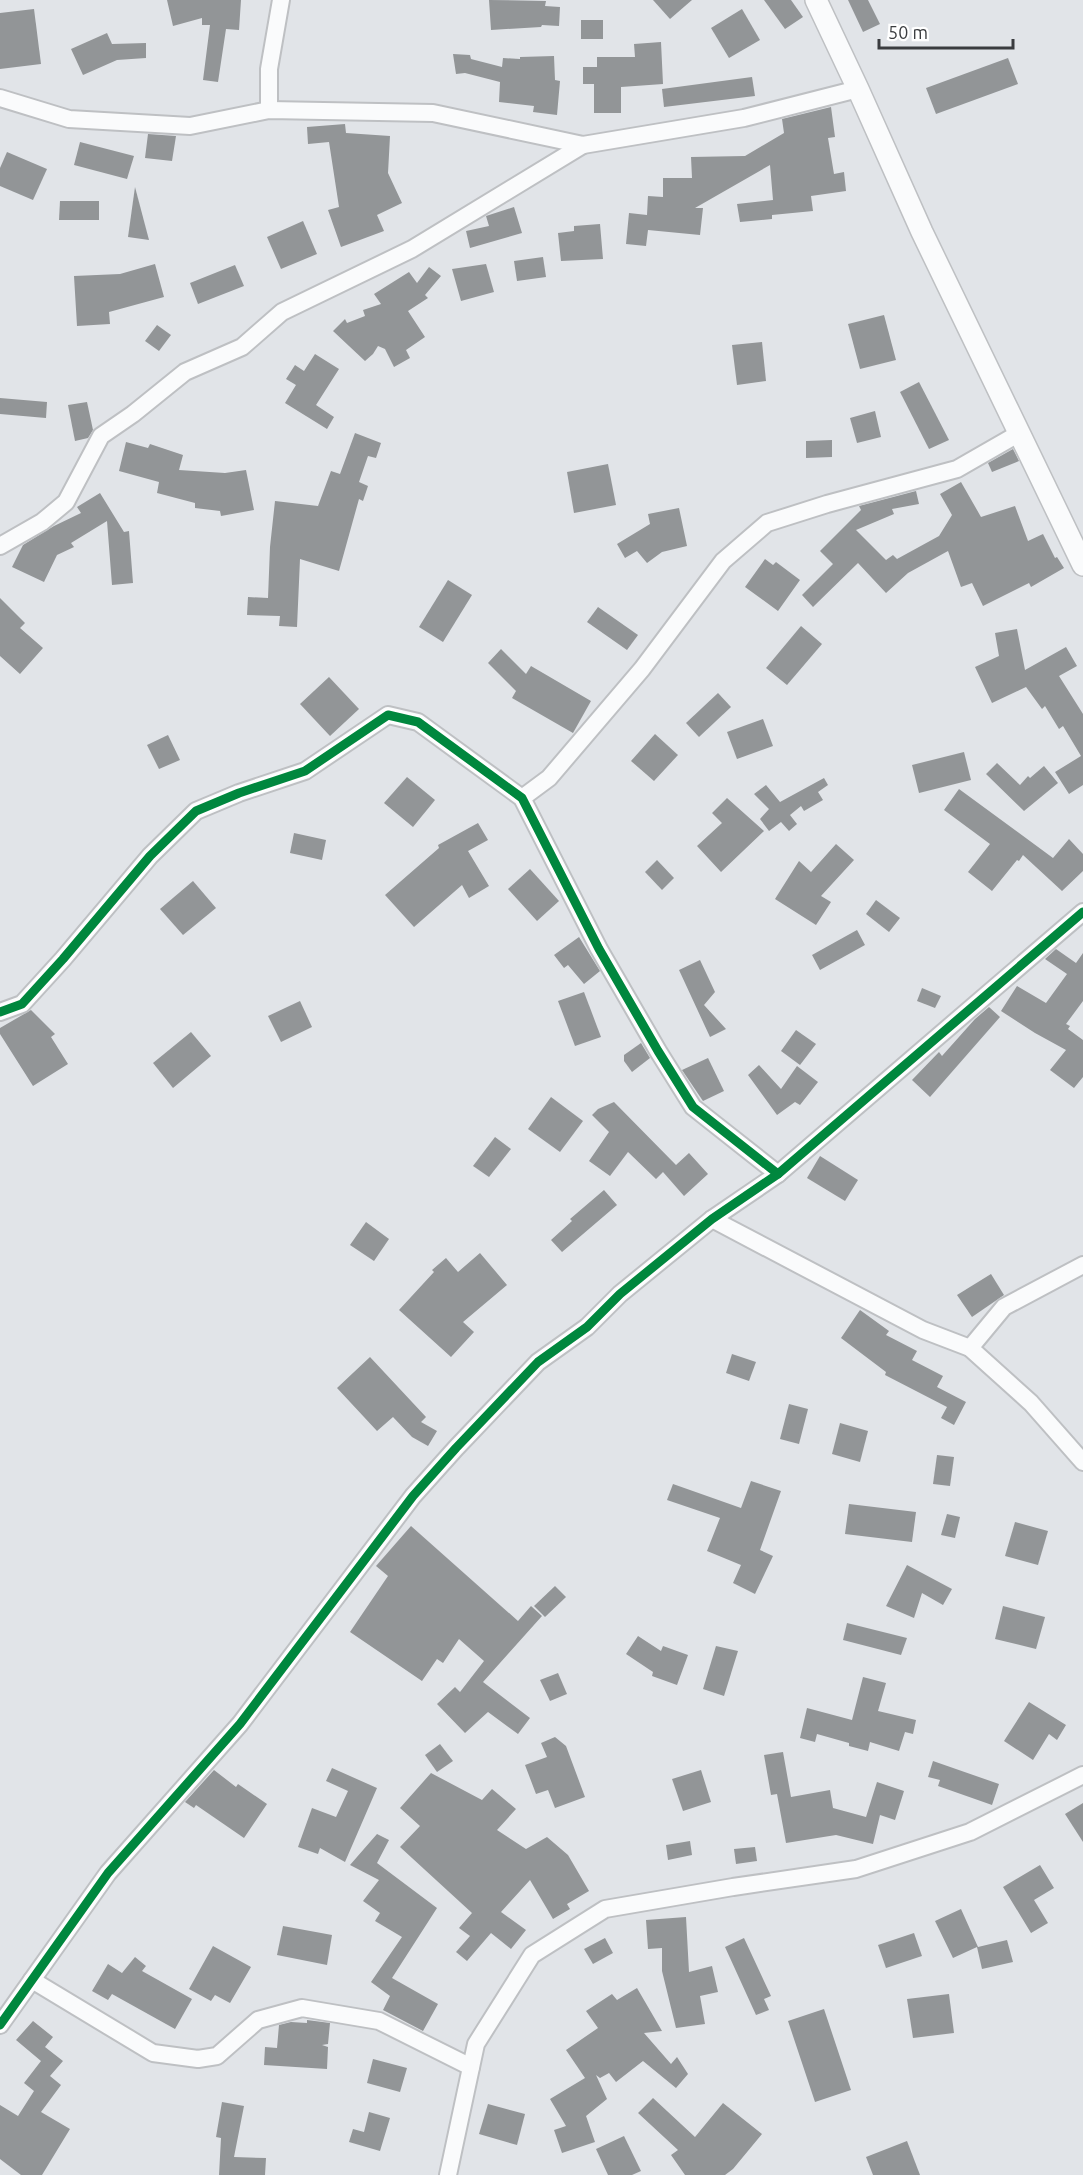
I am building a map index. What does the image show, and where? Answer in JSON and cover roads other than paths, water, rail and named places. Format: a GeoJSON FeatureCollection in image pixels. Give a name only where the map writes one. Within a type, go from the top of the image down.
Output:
{"type":"FeatureCollection","features":[{"type":"Feature","properties":{"kind":"street"},"geometry":{"type":"LineString","coordinates":[[269,110],[268,69],[281,0]]}},
{"type":"Feature","properties":{"kind":"street"},"geometry":{"type":"LineString","coordinates":[[816,0],[921,232],[1083,565]]}},
{"type":"Feature","properties":{"kind":"street"},"geometry":{"type":"LineString","coordinates":[[0,98],[69,118],[190,126],[269,110],[433,113],[583,145],[744,118],[858,89]]}},
{"type":"Feature","properties":{"kind":"street"},"geometry":{"type":"LineString","coordinates":[[0,546],[42,522],[66,502],[101,436],[133,414],[185,372],[242,347],[282,312],[412,249],[583,145]]}},
{"type":"Feature","properties":{"kind":"street"},"geometry":{"type":"LineString","coordinates":[[522,798],[549,778],[642,669],[723,561],[767,523],[827,504],[957,469],[1018,434]]}},
{"type":"Feature","properties":{"kind":"street"},"geometry":{"type":"LineString","coordinates":[[0,1012],[22,1004],[150,856],[196,811],[239,793],[305,771],[388,715],[418,722],[522,798],[599,949],[693,1107],[778,1174]]}},
{"type":"Feature","properties":{"kind":"street"},"geometry":{"type":"LineString","coordinates":[[0,2025],[108,1873],[240,1724],[413,1496],[538,1362],[587,1327],[621,1294],[712,1219],[778,1174],[1083,912]]}},
{"type":"Feature","properties":{"kind":"street"},"geometry":{"type":"LineString","coordinates":[[712,1219],[923,1330],[970,1348],[1030,1403],[1083,1462]]}},
{"type":"Feature","properties":{"kind":"street"},"geometry":{"type":"LineString","coordinates":[[970,1348],[1004,1306],[1083,1264]]}},
{"type":"Feature","properties":{"kind":"street"},"geometry":{"type":"LineString","coordinates":[[448,2175],[476,2043],[532,1954],[605,1909],[856,1869],[970,1832],[1083,1775]]}},
{"type":"Feature","properties":{"kind":"street"},"geometry":{"type":"LineString","coordinates":[[32,1980],[153,2053],[198,2060],[217,2056],[258,2020],[302,2008],[379,2022],[471,2067]]}}]}
